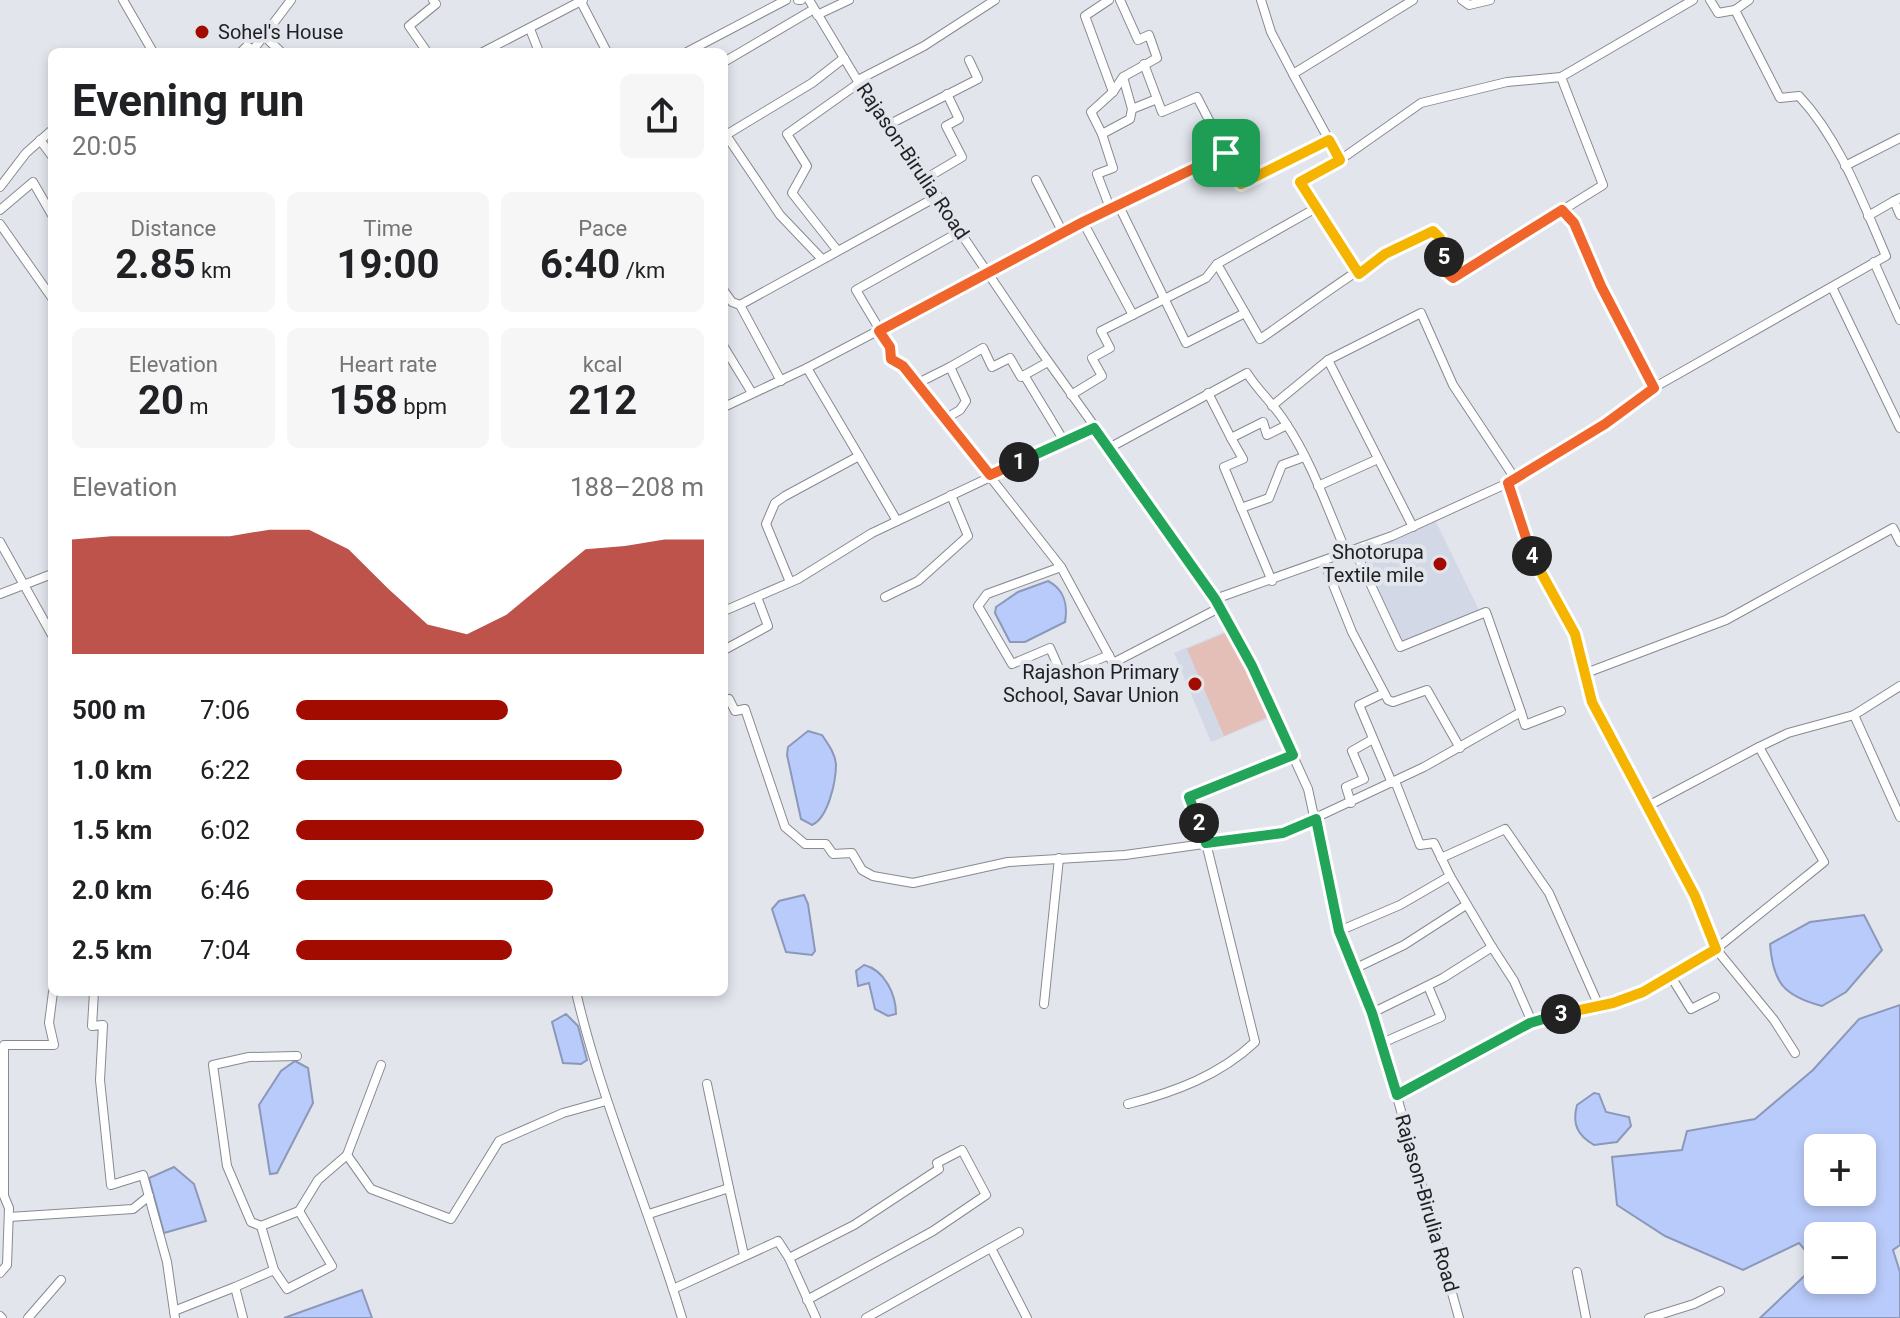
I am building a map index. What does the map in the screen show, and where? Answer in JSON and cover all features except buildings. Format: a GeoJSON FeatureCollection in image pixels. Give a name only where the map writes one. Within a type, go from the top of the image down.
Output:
{"type":"FeatureCollection","features":[{"type":"Feature","properties":{"kind":"street"},"geometry":{"type":"LineString","coordinates":[[123,0],[151,48]]}},
{"type":"Feature","properties":{"kind":"street"},"geometry":{"type":"LineString","coordinates":[[254,48],[291,0]]}},
{"type":"Feature","properties":{"kind":"street"},"geometry":{"type":"LineString","coordinates":[[424,48],[409,26],[436,4],[433,0]]}},
{"type":"Feature","properties":{"kind":"street"},"geometry":{"type":"LineString","coordinates":[[491,48],[581,0],[605,48]]}},
{"type":"Feature","properties":{"kind":"street"},"geometry":{"type":"LineString","coordinates":[[695,48],[786,0]]}},
{"type":"Feature","properties":{"kind":"street","name":"Rajason-Birulia Road"},"geometry":{"type":"LineString","coordinates":[[809,0],[858,82],[1217,604],[1252,666],[1308,789],[1339,931],[1382,1043],[1459,1318]]}},
{"type":"Feature","properties":{"kind":"street"},"geometry":{"type":"LineString","coordinates":[[728,60],[816,12],[849,0]]}},
{"type":"Feature","properties":{"kind":"street"},"geometry":{"type":"LineString","coordinates":[[837,250],[792,193],[807,166],[787,134],[858,82],[924,46],[995,0]]}},
{"type":"Feature","properties":{"kind":"street"},"geometry":{"type":"LineString","coordinates":[[1109,0],[1085,16],[1113,92]]}},
{"type":"Feature","properties":{"kind":"street"},"geometry":{"type":"LineString","coordinates":[[1120,0],[1138,40],[1149,35],[1157,58],[1123,77],[1113,92],[1091,112],[1113,168],[1097,174],[1186,343],[1245,313]]}},
{"type":"Feature","properties":{"kind":"street"},"geometry":{"type":"LineString","coordinates":[[1261,0],[1271,32],[1340,160]]}},
{"type":"Feature","properties":{"kind":"street"},"geometry":{"type":"LineString","coordinates":[[1293,74],[1413,0]]}},
{"type":"Feature","properties":{"kind":"street"},"geometry":{"type":"LineString","coordinates":[[1462,0],[1469,5],[1490,0]]}},
{"type":"Feature","properties":{"kind":"street"},"geometry":{"type":"LineString","coordinates":[[1359,274],[1300,182],[1340,160],[1421,103],[1507,82],[1561,77],[1693,0]]}},
{"type":"Feature","properties":{"kind":"street"},"geometry":{"type":"LineString","coordinates":[[1710,0],[1718,13],[1735,10],[1749,0]]}},
{"type":"Feature","properties":{"kind":"street"},"geometry":{"type":"LineString","coordinates":[[961,231],[856,290],[890,347],[891,359],[903,366],[943,420],[990,475],[1025,526],[1061,567],[1113,663],[1217,604],[1413,527],[1511,480],[1605,424],[1654,388],[1886,256],[1845,166],[1812,110],[1799,96],[1780,98],[1735,10]]}},
{"type":"Feature","properties":{"kind":"street"},"geometry":{"type":"LineString","coordinates":[[530,29],[537,48]]}},
{"type":"Feature","properties":{"kind":"street"},"geometry":{"type":"LineString","coordinates":[[263,35],[277,48]]}},
{"type":"Feature","properties":{"kind":"street"},"geometry":{"type":"LineString","coordinates":[[728,134],[812,83],[844,58]]}},
{"type":"Feature","properties":{"kind":"street"},"geometry":{"type":"LineString","coordinates":[[888,125],[978,79],[969,60]]}},
{"type":"Feature","properties":{"kind":"street"},"geometry":{"type":"LineString","coordinates":[[1144,64],[1162,112],[1197,97],[1241,184],[1329,140]]}},
{"type":"Feature","properties":{"kind":"street"},"geometry":{"type":"LineString","coordinates":[[1102,134],[1130,119],[1132,109],[1123,77]]}},
{"type":"Feature","properties":{"kind":"street"},"geometry":{"type":"LineString","coordinates":[[1217,264],[1260,339],[1385,254],[1433,231],[1440,238],[1447,273],[1453,278],[1603,185],[1561,77]]}},
{"type":"Feature","properties":{"kind":"street"},"geometry":{"type":"LineString","coordinates":[[925,179],[962,157],[946,126],[959,119],[947,94]]}},
{"type":"Feature","properties":{"kind":"street"},"geometry":{"type":"LineString","coordinates":[[1132,109],[1157,99]]}},
{"type":"Feature","properties":{"kind":"street"},"geometry":{"type":"LineString","coordinates":[[0,187],[48,133]]}},
{"type":"Feature","properties":{"kind":"street"},"geometry":{"type":"LineString","coordinates":[[728,138],[780,215],[821,258]]}},
{"type":"Feature","properties":{"kind":"street"},"geometry":{"type":"LineString","coordinates":[[1845,166],[1900,138]]}},
{"type":"Feature","properties":{"kind":"street"},"geometry":{"type":"LineString","coordinates":[[40,140],[48,151]]}},
{"type":"Feature","properties":{"kind":"street"},"geometry":{"type":"LineString","coordinates":[[728,405],[879,331],[1114,206],[1226,153]]}},
{"type":"Feature","properties":{"kind":"street"},"geometry":{"type":"LineString","coordinates":[[1036,180],[1063,233]]}},
{"type":"Feature","properties":{"kind":"street"},"geometry":{"type":"LineString","coordinates":[[0,210],[33,182],[48,208]]}},
{"type":"Feature","properties":{"kind":"street"},"geometry":{"type":"LineString","coordinates":[[740,305],[938,196]]}},
{"type":"Feature","properties":{"kind":"street"},"geometry":{"type":"LineString","coordinates":[[1868,216],[1897,199],[1900,215]]}},
{"type":"Feature","properties":{"kind":"street"},"geometry":{"type":"LineString","coordinates":[[1071,395],[1102,376],[1092,358],[1110,348],[1101,331],[1206,278],[1217,264],[1316,208]]}},
{"type":"Feature","properties":{"kind":"street"},"geometry":{"type":"LineString","coordinates":[[1562,210],[1574,223],[1614,313],[1654,388]]}},
{"type":"Feature","properties":{"kind":"street"},"geometry":{"type":"LineString","coordinates":[[1083,222],[1133,315]]}},
{"type":"Feature","properties":{"kind":"street"},"geometry":{"type":"LineString","coordinates":[[0,224],[48,296]]}},
{"type":"Feature","properties":{"kind":"street"},"geometry":{"type":"LineString","coordinates":[[1874,262],[1900,320]]}},
{"type":"Feature","properties":{"kind":"street"},"geometry":{"type":"LineString","coordinates":[[1832,287],[1900,428]]}},
{"type":"Feature","properties":{"kind":"street"},"geometry":{"type":"LineString","coordinates":[[728,296],[740,305],[781,381]]}},
{"type":"Feature","properties":{"kind":"street"},"geometry":{"type":"LineString","coordinates":[[1272,406],[1328,360],[1421,313],[1453,385],[1511,480],[1518,522],[1537,569],[1575,634],[1592,702],[1695,896],[1716,949],[1774,1020],[1795,1053]]}},
{"type":"Feature","properties":{"kind":"street"},"geometry":{"type":"LineString","coordinates":[[916,384],[983,348],[992,367],[1010,358],[1021,377],[1048,362]]}},
{"type":"Feature","properties":{"kind":"street"},"geometry":{"type":"LineString","coordinates":[[728,354],[752,393]]}},
{"type":"Feature","properties":{"kind":"street"},"geometry":{"type":"LineString","coordinates":[[1328,360],[1413,527]]}},
{"type":"Feature","properties":{"kind":"street"},"geometry":{"type":"LineString","coordinates":[[943,420],[960,410],[966,401],[950,367]]}},
{"type":"Feature","properties":{"kind":"street"},"geometry":{"type":"LineString","coordinates":[[807,368],[897,521]]}},
{"type":"Feature","properties":{"kind":"street"},"geometry":{"type":"LineString","coordinates":[[1109,448],[1247,373],[1287,425],[1400,647],[1486,612],[1525,725],[1561,711]]}},
{"type":"Feature","properties":{"kind":"street"},"geometry":{"type":"LineString","coordinates":[[1024,375],[1064,441]]}},
{"type":"Feature","properties":{"kind":"street"},"geometry":{"type":"LineString","coordinates":[[1208,393],[1243,459],[1224,467],[1272,581]]}},
{"type":"Feature","properties":{"kind":"street"},"geometry":{"type":"LineString","coordinates":[[1231,438],[1263,422],[1267,435],[1287,425]]}},
{"type":"Feature","properties":{"kind":"street"},"geometry":{"type":"LineString","coordinates":[[728,607],[790,582],[897,521],[1094,428]]}},
{"type":"Feature","properties":{"kind":"street"},"geometry":{"type":"LineString","coordinates":[[790,582],[766,524],[775,503],[859,456]]}},
{"type":"Feature","properties":{"kind":"street"},"geometry":{"type":"LineString","coordinates":[[1241,508],[1269,498],[1282,465],[1304,457]]}},
{"type":"Feature","properties":{"kind":"street"},"geometry":{"type":"LineString","coordinates":[[1318,486],[1378,459]]}},
{"type":"Feature","properties":{"kind":"street"},"geometry":{"type":"LineString","coordinates":[[885,597],[918,581],[968,536],[951,495]]}},
{"type":"Feature","properties":{"kind":"street"},"geometry":{"type":"LineString","coordinates":[[1586,673],[1726,620],[1897,527],[1900,542]]}},
{"type":"Feature","properties":{"kind":"street"},"geometry":{"type":"LineString","coordinates":[[0,542],[48,628]]}},
{"type":"Feature","properties":{"kind":"street"},"geometry":{"type":"LineString","coordinates":[[1324,562],[1352,632],[1384,693],[1393,702],[1427,690],[1460,748]]}},
{"type":"Feature","properties":{"kind":"street"},"geometry":{"type":"LineString","coordinates":[[1061,567],[987,594],[978,606],[1012,664],[1050,648],[1062,675],[1109,655]]}},
{"type":"Feature","properties":{"kind":"street"},"geometry":{"type":"LineString","coordinates":[[0,594],[48,576]]}},
{"type":"Feature","properties":{"kind":"street"},"geometry":{"type":"LineString","coordinates":[[728,648],[768,626],[757,597]]}},
{"type":"Feature","properties":{"kind":"street"},"geometry":{"type":"LineString","coordinates":[[1648,806],[1788,733],[1854,715],[1900,686]]}},
{"type":"Feature","properties":{"kind":"street"},"geometry":{"type":"LineString","coordinates":[[1384,693],[1359,705],[1420,845],[1434,843],[1466,905],[1514,981],[1532,1022]]}},
{"type":"Feature","properties":{"kind":"street"},"geometry":{"type":"LineString","coordinates":[[728,699],[735,711],[745,709],[785,827],[805,844],[826,844],[833,854],[852,853],[862,870],[873,876],[913,883],[988,865],[1125,855],[1283,833],[1460,748],[1521,712]]}},
{"type":"Feature","properties":{"kind":"street"},"geometry":{"type":"LineString","coordinates":[[1854,715],[1900,817]]}},
{"type":"Feature","properties":{"kind":"street"},"geometry":{"type":"LineString","coordinates":[[1351,803],[1346,787],[1364,779],[1352,751],[1373,739]]}},
{"type":"Feature","properties":{"kind":"street"},"geometry":{"type":"LineString","coordinates":[[1397,1095],[1532,1022],[1598,1004],[1613,1003],[1643,992],[1716,949],[1824,862],[1759,747]]}},
{"type":"Feature","properties":{"kind":"street"},"geometry":{"type":"LineString","coordinates":[[1128,1104],[1211,1075],[1238,1058],[1255,1042],[1206,843],[1189,797],[1293,755]]}},
{"type":"Feature","properties":{"kind":"street"},"geometry":{"type":"LineString","coordinates":[[1441,858],[1505,829],[1549,893],[1598,1004]]}},
{"type":"Feature","properties":{"kind":"street"},"geometry":{"type":"LineString","coordinates":[[1044,1004],[1059,858]]}},
{"type":"Feature","properties":{"kind":"street"},"geometry":{"type":"LineString","coordinates":[[1339,931],[1400,905],[1450,876]]}},
{"type":"Feature","properties":{"kind":"street"},"geometry":{"type":"LineString","coordinates":[[1354,969],[1404,945],[1466,905]]}},
{"type":"Feature","properties":{"kind":"street"},"geometry":{"type":"LineString","coordinates":[[1372,1013],[1428,986],[1492,947]]}},
{"type":"Feature","properties":{"kind":"street"},"geometry":{"type":"LineString","coordinates":[[1670,975],[1691,1009],[1715,997]]}},
{"type":"Feature","properties":{"kind":"street"},"geometry":{"type":"LineString","coordinates":[[1382,1043],[1441,1017],[1428,986]]}},
{"type":"Feature","properties":{"kind":"street"},"geometry":{"type":"LineString","coordinates":[[0,1273],[7,1265],[9,1217],[4,1196],[4,1045],[54,1045],[49,1023],[52,996]]}},
{"type":"Feature","properties":{"kind":"street"},"geometry":{"type":"LineString","coordinates":[[94,996],[92,1026],[103,1025],[100,1080],[111,1185],[143,1175],[167,1262],[174,1314],[274,1270]]}},
{"type":"Feature","properties":{"kind":"street"},"geometry":{"type":"LineString","coordinates":[[577,996],[589,1053],[654,1227],[682,1318]]}},
{"type":"Feature","properties":{"kind":"street"},"geometry":{"type":"LineString","coordinates":[[297,1056],[249,1057],[213,1065],[227,1166],[251,1222],[261,1226],[299,1211],[318,1180],[347,1155],[381,1065]]}},
{"type":"Feature","properties":{"kind":"street"},"geometry":{"type":"LineString","coordinates":[[707,1084],[744,1255]]}},
{"type":"Feature","properties":{"kind":"street"},"geometry":{"type":"LineString","coordinates":[[347,1155],[371,1189],[451,1219],[499,1141],[563,1113],[606,1101]]}},
{"type":"Feature","properties":{"kind":"street"},"geometry":{"type":"LineString","coordinates":[[789,1258],[854,1225],[939,1169],[937,1163],[962,1150],[986,1195],[933,1231],[807,1300]]}},
{"type":"Feature","properties":{"kind":"street"},"geometry":{"type":"LineString","coordinates":[[649,1214],[729,1188]]}},
{"type":"Feature","properties":{"kind":"street"},"geometry":{"type":"LineString","coordinates":[[9,1217],[133,1209],[149,1196]]}},
{"type":"Feature","properties":{"kind":"street"},"geometry":{"type":"LineString","coordinates":[[261,1226],[274,1270],[287,1289],[332,1266],[299,1211]]}},
{"type":"Feature","properties":{"kind":"street"},"geometry":{"type":"LineString","coordinates":[[866,1318],[1019,1232]]}},
{"type":"Feature","properties":{"kind":"street"},"geometry":{"type":"LineString","coordinates":[[673,1289],[778,1241],[816,1318]]}},
{"type":"Feature","properties":{"kind":"street"},"geometry":{"type":"LineString","coordinates":[[991,1248],[1027,1318]]}},
{"type":"Feature","properties":{"kind":"street"},"geometry":{"type":"LineString","coordinates":[[1577,1272],[1586,1318]]}},
{"type":"Feature","properties":{"kind":"street"},"geometry":{"type":"LineString","coordinates":[[28,1318],[61,1280]]}},
{"type":"Feature","properties":{"kind":"street"},"geometry":{"type":"LineString","coordinates":[[235,1287],[243,1318]]}},
{"type":"Feature","properties":{"kind":"street"},"geometry":{"type":"LineString","coordinates":[[1649,1318],[1694,1304],[1720,1291]]}},
{"type":"Feature","properties":{"kind":"shaded area","name":"Shotorupa Textile mile"},"geometry":{"type":"Polygon","coordinates":[[[1435,520],[1479,610],[1402,645],[1359,551],[1435,520]]]}},
{"type":"Feature","properties":{"kind":"shaded area"},"geometry":{"type":"Polygon","coordinates":[[[1236,627],[1277,715],[1211,742],[1174,653],[1236,627]]]}},
{"type":"Feature","properties":{"kind":"shaded area"},"geometry":{"type":"Polygon","coordinates":[[[1235,629],[1272,715],[1224,736],[1187,649],[1235,629]]]}},
{"type":"Feature","properties":{"kind":"water"},"geometry":{"type":"Polygon","coordinates":[[[1048,581],[1058,588],[1064,598],[1065,622],[1025,642],[1010,642],[995,613],[996,607],[1018,592],[1048,581]]]}},
{"type":"Feature","properties":{"kind":"water"},"geometry":{"type":"Polygon","coordinates":[[[808,731],[822,735],[833,752],[836,764],[827,807],[812,825],[801,819],[787,755],[788,747],[808,731]]]}},
{"type":"Feature","properties":{"kind":"water"},"geometry":{"type":"Polygon","coordinates":[[[804,895],[815,951],[812,955],[786,952],[772,909],[779,901],[804,895]]]}},
{"type":"Feature","properties":{"kind":"water"},"geometry":{"type":"Polygon","coordinates":[[[1864,915],[1882,950],[1846,992],[1822,1006],[1798,998],[1783,986],[1774,969],[1770,944],[1810,922],[1864,915]]]}},
{"type":"Feature","properties":{"kind":"water"},"geometry":{"type":"Polygon","coordinates":[[[864,965],[878,972],[888,984],[896,1014],[888,1016],[875,1009],[869,983],[858,986],[856,971],[864,965]]]}},
{"type":"Feature","properties":{"kind":"water"},"geometry":{"type":"Polygon","coordinates":[[[1900,1005],[1900,1245],[1893,1250],[1900,1272],[1900,1318],[1760,1318],[1804,1276],[1804,1294],[1876,1294],[1876,1222],[1804,1222],[1804,1249],[1799,1243],[1743,1270],[1665,1236],[1617,1205],[1612,1157],[1682,1150],[1687,1131],[1755,1119],[1813,1070],[1859,1019],[1900,1005]]]}},
{"type":"Feature","properties":{"kind":"water"},"geometry":{"type":"Polygon","coordinates":[[[566,1014],[578,1026],[587,1060],[581,1064],[563,1063],[552,1022],[566,1014]]]}},
{"type":"Feature","properties":{"kind":"water"},"geometry":{"type":"Polygon","coordinates":[[[295,1061],[308,1068],[313,1103],[277,1173],[270,1174],[259,1105],[281,1071],[295,1061]]]}},
{"type":"Feature","properties":{"kind":"water"},"geometry":{"type":"Polygon","coordinates":[[[1594,1093],[1599,1094],[1606,1112],[1629,1117],[1631,1126],[1617,1142],[1594,1145],[1577,1128],[1577,1105],[1594,1093]]]}},
{"type":"Feature","properties":{"kind":"water"},"geometry":{"type":"Polygon","coordinates":[[[174,1167],[194,1184],[206,1221],[164,1233],[149,1178],[174,1167]]]}},
{"type":"Feature","properties":{"kind":"water"},"geometry":{"type":"Polygon","coordinates":[[[362,1290],[372,1318],[284,1318],[362,1290]]]}},
{"type":"Feature","properties":{"kind":"place","name":"Sohel's House"},"geometry":{"type":"Point","coordinates":[202,32]}},
{"type":"Feature","properties":{"kind":"place","name":"Shotorupa Textile mile"},"geometry":{"type":"Point","coordinates":[1440,564]}},
{"type":"Feature","properties":{"kind":"place","name":"Rajashon Primary School, Savar Union"},"geometry":{"type":"Point","coordinates":[1195,684]}},
{"type":"Feature","properties":{"kind":"route"},"geometry":{"type":"LineString","coordinates":[[1329,140],[1340,160],[1300,182],[1359,274],[1385,254],[1433,231],[1440,238],[1448,276],[1453,278],[1562,210],[1574,223],[1601,286],[1654,388],[1605,424],[1566,449],[1518,473],[1508,483],[1518,522],[1537,569],[1575,634],[1592,702],[1638,783],[1666,844],[1695,896],[1716,949],[1643,992],[1613,1003],[1596,1004],[1530,1023],[1432,1079],[1397,1095],[1372,1013],[1340,937],[1329,896],[1316,819],[1283,833],[1206,843],[1189,797],[1293,755],[1252,666],[1215,599],[1180,546],[1094,428],[990,475],[903,366],[891,359],[890,347],[879,331],[1083,222],[1226,153],[1241,184],[1329,140]]}}]}
